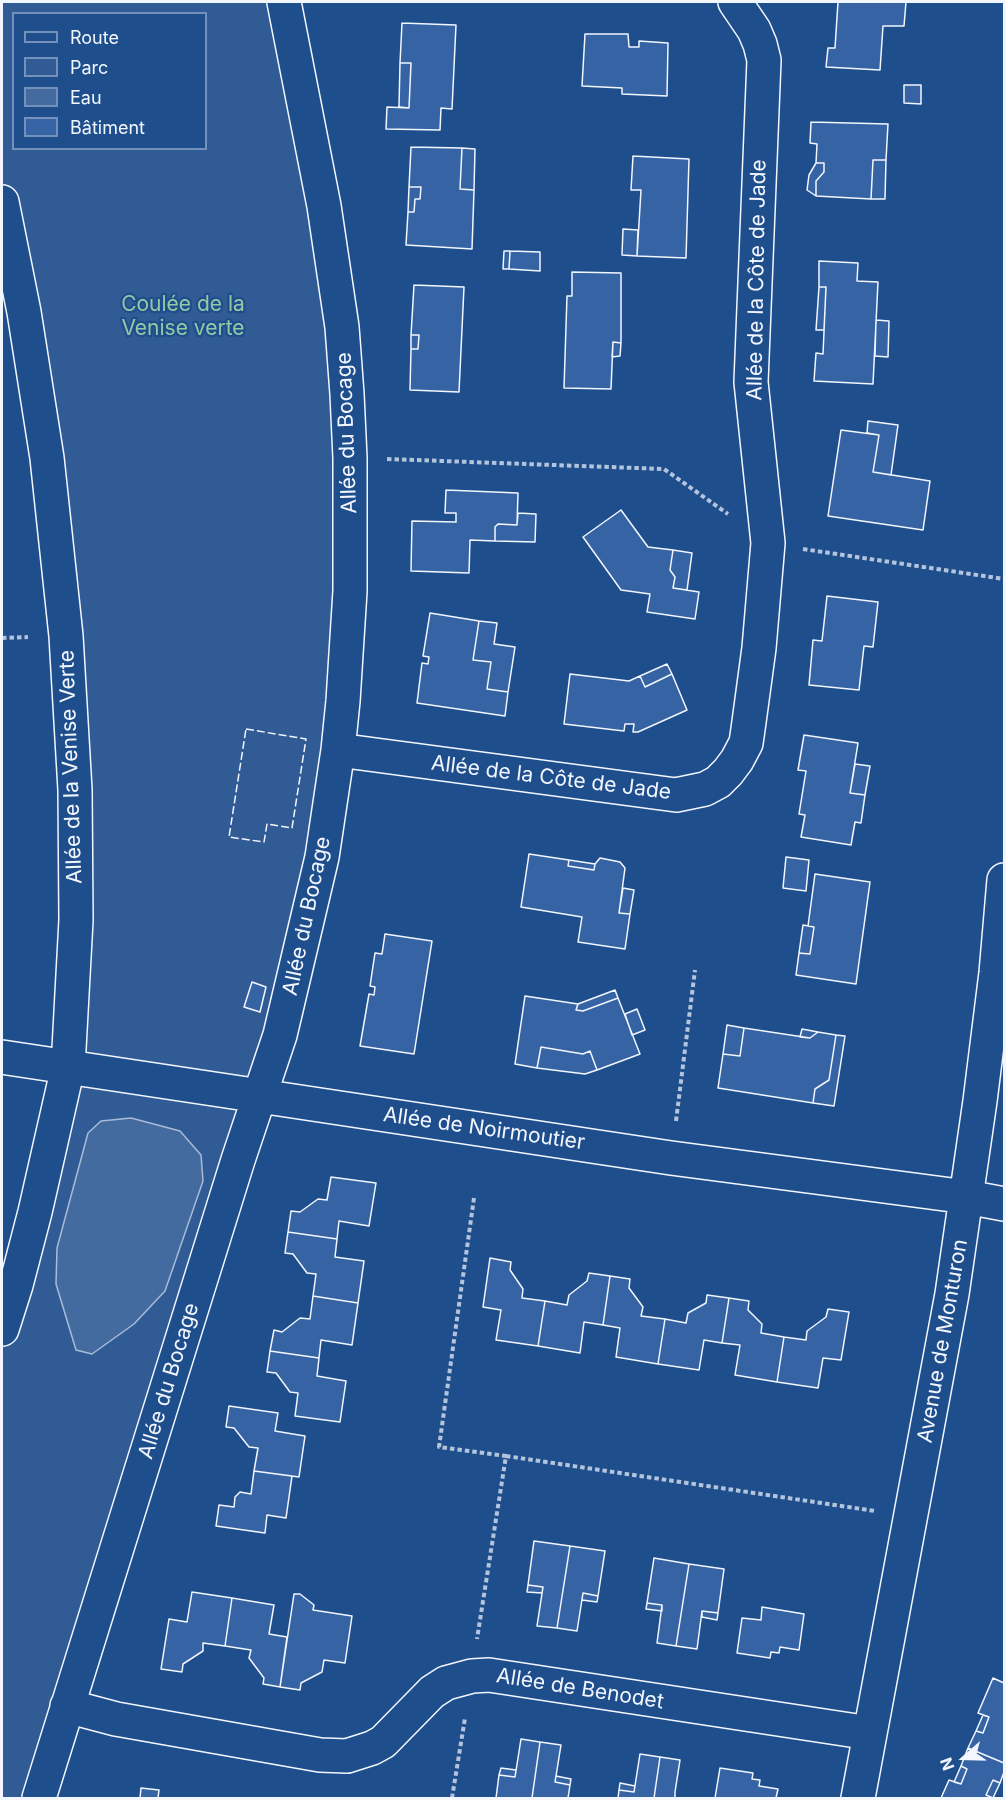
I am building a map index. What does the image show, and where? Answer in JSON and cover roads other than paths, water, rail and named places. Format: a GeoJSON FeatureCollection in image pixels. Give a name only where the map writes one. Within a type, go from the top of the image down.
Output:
{"type":"FeatureCollection","features":[{"type":"Feature","properties":{"kind":"street","name":"Allée du Bocage"},"geometry":{"type":"LineString","coordinates":[[39,1798],[234,1171],[280,1035],[322,858],[338,750],[350,591],[350,458],[340,316],[324,206],[284,2]]}},
{"type":"Feature","properties":{"kind":"street","name":"Allée de la Côte de Jade"},"geometry":{"type":"LineString","coordinates":[[338,750],[676,795],[705,789],[718,782],[737,760],[746,743],[759,648],[768,543],[751,382],[764,60],[754,30],[735,2]]}},
{"type":"Feature","properties":{"kind":"street","name":"Allée de la Venise Verte"},"geometry":{"type":"LineString","coordinates":[[2,202],[24,312],[47,458],[66,636],[75,813],[76,920],[68,1067],[35,1212],[2,1329]]}},
{"type":"Feature","properties":{"kind":"street","name":"Avenue de Monturon"},"geometry":{"type":"LineString","coordinates":[[858,1798],[952,1294],[967,1197],[1005,880]]}},
{"type":"Feature","properties":{"kind":"street","name":"Allée de Noirmoutier"},"geometry":{"type":"LineString","coordinates":[[2,1057],[671,1158],[1005,1204]]}},
{"type":"Feature","properties":{"kind":"street","name":"Allée de Benodet"},"geometry":{"type":"LineString","coordinates":[[67,1706],[116,1719],[320,1755],[346,1756],[383,1742],[432,1692],[446,1683],[472,1676],[489,1675],[870,1733]]}},
{"type":"Feature","properties":{"kind":"water"},"geometry":{"type":"Polygon","coordinates":[[[131,1118],[180,1131],[201,1155],[203,1181],[165,1291],[134,1324],[92,1354],[76,1350],[56,1284],[57,1248],[88,1133],[101,1121],[131,1118]]]}},
{"type":"Feature","properties":{"kind":"park label","name":"Coulée de la Venise verte"},"geometry":{"type":"Point","coordinates":[183,317]}}]}
